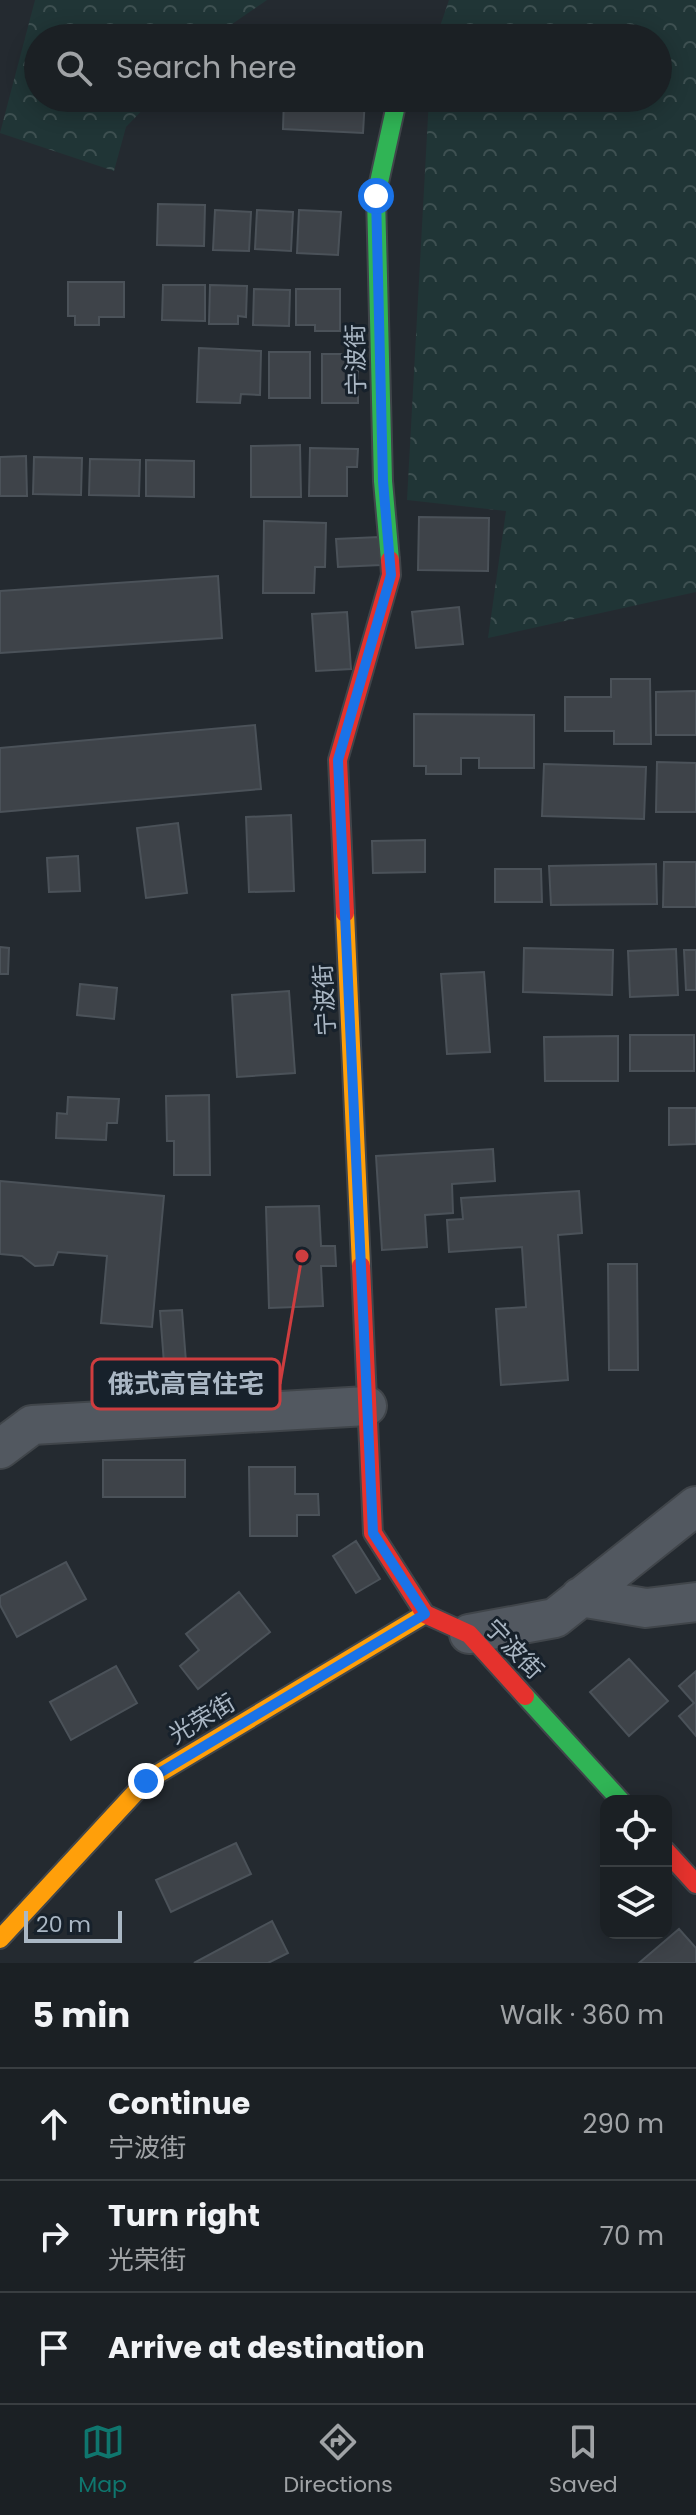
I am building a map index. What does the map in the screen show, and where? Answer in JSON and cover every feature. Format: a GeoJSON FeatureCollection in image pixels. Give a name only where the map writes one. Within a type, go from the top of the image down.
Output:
{"type":"FeatureCollection","features":[{"type":"Feature","properties":{"kind":"street","name":"宁波街"},"geometry":{"type":"LineString","coordinates":[[394,112],[376,196],[383,481],[391,575],[338,760],[373,1533],[425,1614],[469,1634],[616,1795]]}},
{"type":"Feature","properties":{"kind":"street"},"geometry":{"type":"LineString","coordinates":[[0,1449],[32,1425],[367,1406]]}},
{"type":"Feature","properties":{"kind":"street"},"geometry":{"type":"LineString","coordinates":[[469,1634],[555,1618],[696,1506]]}},
{"type":"Feature","properties":{"kind":"street"},"geometry":{"type":"LineString","coordinates":[[580,1597],[646,1608],[696,1602]]}},
{"type":"Feature","properties":{"kind":"street","name":"光荣街"},"geometry":{"type":"LineString","coordinates":[[0,1939],[146,1781],[425,1614]]}},
{"type":"Feature","properties":{"kind":"street"},"geometry":{"type":"LineString","coordinates":[[672,1858],[696,1884]]}},
{"type":"Feature","properties":{"kind":"green space"},"geometry":{"type":"Polygon","coordinates":[[[35,0],[267,0],[232,24],[29,24],[35,0]]]}},
{"type":"Feature","properties":{"kind":"green space"},"geometry":{"type":"Polygon","coordinates":[[[449,0],[696,0],[696,592],[488,638],[506,511],[407,500],[428,112],[672,112],[672,24],[441,24],[449,0]]]}},
{"type":"Feature","properties":{"kind":"green space"},"geometry":{"type":"Polygon","coordinates":[[[24,42],[24,112],[140,112],[126,127],[114,171],[0,133],[24,42]]]}},
{"type":"Feature","properties":{"kind":"building"},"geometry":{"type":"Polygon","coordinates":[[[284,112],[364,112],[363,133],[283,129],[284,112]]]}},
{"type":"Feature","properties":{"kind":"building"},"geometry":{"type":"Polygon","coordinates":[[[158,204],[205,205],[204,246],[157,245],[158,204]]]}},
{"type":"Feature","properties":{"kind":"building"},"geometry":{"type":"Polygon","coordinates":[[[215,210],[251,212],[249,251],[213,250],[215,210]]]}},
{"type":"Feature","properties":{"kind":"building"},"geometry":{"type":"Polygon","coordinates":[[[257,210],[293,212],[291,251],[255,249],[257,210]]]}},
{"type":"Feature","properties":{"kind":"building"},"geometry":{"type":"Polygon","coordinates":[[[299,210],[341,212],[338,255],[297,253],[299,210]]]}},
{"type":"Feature","properties":{"kind":"building"},"geometry":{"type":"Polygon","coordinates":[[[68,282],[124,282],[124,317],[99,317],[99,325],[75,325],[75,316],[68,316],[68,282]]]}},
{"type":"Feature","properties":{"kind":"building"},"geometry":{"type":"Polygon","coordinates":[[[163,285],[205,285],[205,321],[162,320],[163,285]]]}},
{"type":"Feature","properties":{"kind":"building"},"geometry":{"type":"Polygon","coordinates":[[[210,285],[247,286],[246,317],[238,316],[238,324],[209,324],[210,285]]]}},
{"type":"Feature","properties":{"kind":"building"},"geometry":{"type":"Polygon","coordinates":[[[254,289],[290,290],[289,326],[253,325],[254,289]]]}},
{"type":"Feature","properties":{"kind":"building"},"geometry":{"type":"Polygon","coordinates":[[[296,289],[340,289],[340,331],[315,331],[315,325],[296,325],[296,289]]]}},
{"type":"Feature","properties":{"kind":"building"},"geometry":{"type":"Polygon","coordinates":[[[199,348],[261,351],[260,395],[241,394],[240,403],[197,402],[199,348]]]}},
{"type":"Feature","properties":{"kind":"building"},"geometry":{"type":"Polygon","coordinates":[[[269,352],[310,352],[310,398],[269,398],[269,352]]]}},
{"type":"Feature","properties":{"kind":"building"},"geometry":{"type":"Polygon","coordinates":[[[322,354],[358,354],[358,403],[322,403],[322,354]]]}},
{"type":"Feature","properties":{"kind":"building"},"geometry":{"type":"Polygon","coordinates":[[[300,445],[301,497],[251,497],[251,446],[300,445]]]}},
{"type":"Feature","properties":{"kind":"building"},"geometry":{"type":"Polygon","coordinates":[[[310,448],[358,449],[357,467],[347,467],[347,496],[309,496],[310,448]]]}},
{"type":"Feature","properties":{"kind":"building"},"geometry":{"type":"Polygon","coordinates":[[[26,456],[27,496],[0,496],[0,457],[26,456]]]}},
{"type":"Feature","properties":{"kind":"building"},"geometry":{"type":"Polygon","coordinates":[[[34,457],[82,458],[81,495],[33,494],[34,457]]]}},
{"type":"Feature","properties":{"kind":"building"},"geometry":{"type":"Polygon","coordinates":[[[90,459],[140,460],[139,496],[89,495],[90,459]]]}},
{"type":"Feature","properties":{"kind":"building"},"geometry":{"type":"Polygon","coordinates":[[[146,460],[194,461],[194,497],[146,496],[146,460]]]}},
{"type":"Feature","properties":{"kind":"building"},"geometry":{"type":"Polygon","coordinates":[[[419,517],[489,518],[488,571],[418,570],[419,517]]]}},
{"type":"Feature","properties":{"kind":"building"},"geometry":{"type":"Polygon","coordinates":[[[264,521],[326,523],[325,567],[315,567],[314,593],[263,593],[264,521]]]}},
{"type":"Feature","properties":{"kind":"building"},"geometry":{"type":"Polygon","coordinates":[[[379,537],[381,565],[338,567],[336,539],[379,537]]]}},
{"type":"Feature","properties":{"kind":"building"},"geometry":{"type":"Polygon","coordinates":[[[218,576],[222,638],[0,653],[0,591],[218,576]]]}},
{"type":"Feature","properties":{"kind":"building"},"geometry":{"type":"Polygon","coordinates":[[[459,607],[463,644],[416,648],[412,612],[459,607]]]}},
{"type":"Feature","properties":{"kind":"building"},"geometry":{"type":"Polygon","coordinates":[[[347,612],[351,669],[316,671],[312,614],[347,612]]]}},
{"type":"Feature","properties":{"kind":"building"},"geometry":{"type":"Polygon","coordinates":[[[611,679],[650,679],[651,744],[614,744],[614,731],[565,731],[565,697],[611,697],[611,679]]]}},
{"type":"Feature","properties":{"kind":"building"},"geometry":{"type":"Polygon","coordinates":[[[696,691],[696,735],[656,735],[656,692],[696,691]]]}},
{"type":"Feature","properties":{"kind":"building"},"geometry":{"type":"Polygon","coordinates":[[[414,714],[534,715],[534,768],[479,768],[479,758],[461,758],[461,774],[426,774],[426,766],[414,766],[414,714]]]}},
{"type":"Feature","properties":{"kind":"building"},"geometry":{"type":"Polygon","coordinates":[[[255,725],[261,789],[0,812],[0,748],[255,725]]]}},
{"type":"Feature","properties":{"kind":"building"},"geometry":{"type":"Polygon","coordinates":[[[657,762],[696,763],[696,812],[656,812],[657,762]]]}},
{"type":"Feature","properties":{"kind":"building"},"geometry":{"type":"Polygon","coordinates":[[[544,764],[646,767],[644,819],[542,816],[544,764]]]}},
{"type":"Feature","properties":{"kind":"building"},"geometry":{"type":"Polygon","coordinates":[[[291,815],[294,891],[249,892],[246,817],[291,815]]]}},
{"type":"Feature","properties":{"kind":"building"},"geometry":{"type":"Polygon","coordinates":[[[178,823],[187,893],[146,898],[137,828],[178,823]]]}},
{"type":"Feature","properties":{"kind":"building"},"geometry":{"type":"Polygon","coordinates":[[[425,840],[425,872],[373,873],[372,841],[425,840]]]}},
{"type":"Feature","properties":{"kind":"building"},"geometry":{"type":"Polygon","coordinates":[[[78,856],[80,891],[49,892],[47,858],[78,856]]]}},
{"type":"Feature","properties":{"kind":"building"},"geometry":{"type":"Polygon","coordinates":[[[664,862],[696,862],[696,907],[663,907],[664,862]]]}},
{"type":"Feature","properties":{"kind":"building"},"geometry":{"type":"Polygon","coordinates":[[[656,864],[657,904],[551,905],[549,866],[656,864]]]}},
{"type":"Feature","properties":{"kind":"building"},"geometry":{"type":"Polygon","coordinates":[[[495,869],[541,869],[542,902],[495,902],[495,869]]]}},
{"type":"Feature","properties":{"kind":"building"},"geometry":{"type":"Polygon","coordinates":[[[0,947],[9,948],[8,974],[0,974],[0,947]]]}},
{"type":"Feature","properties":{"kind":"building"},"geometry":{"type":"Polygon","coordinates":[[[524,948],[613,950],[612,995],[523,992],[524,948]]]}},
{"type":"Feature","properties":{"kind":"building"},"geometry":{"type":"Polygon","coordinates":[[[676,949],[678,995],[630,997],[628,951],[676,949]]]}},
{"type":"Feature","properties":{"kind":"building"},"geometry":{"type":"Polygon","coordinates":[[[684,950],[696,950],[696,990],[686,990],[684,950]]]}},
{"type":"Feature","properties":{"kind":"building"},"geometry":{"type":"Polygon","coordinates":[[[484,972],[490,1052],[447,1054],[441,974],[484,972]]]}},
{"type":"Feature","properties":{"kind":"building"},"geometry":{"type":"Polygon","coordinates":[[[80,984],[117,988],[114,1019],[77,1015],[80,984]]]}},
{"type":"Feature","properties":{"kind":"building"},"geometry":{"type":"Polygon","coordinates":[[[289,991],[295,1073],[237,1077],[232,995],[289,991]]]}},
{"type":"Feature","properties":{"kind":"building"},"geometry":{"type":"Polygon","coordinates":[[[630,1035],[694,1035],[694,1071],[630,1071],[630,1035]]]}},
{"type":"Feature","properties":{"kind":"building"},"geometry":{"type":"Polygon","coordinates":[[[618,1036],[618,1081],[545,1081],[544,1037],[618,1036]]]}},
{"type":"Feature","properties":{"kind":"building"},"geometry":{"type":"Polygon","coordinates":[[[209,1095],[210,1175],[174,1175],[174,1141],[167,1141],[166,1096],[209,1095]]]}},
{"type":"Feature","properties":{"kind":"building"},"geometry":{"type":"Polygon","coordinates":[[[68,1097],[119,1099],[117,1123],[107,1123],[106,1140],[56,1138],[57,1113],[67,1114],[68,1097]]]}},
{"type":"Feature","properties":{"kind":"building"},"geometry":{"type":"Polygon","coordinates":[[[669,1108],[696,1108],[696,1144],[669,1145],[669,1108]]]}},
{"type":"Feature","properties":{"kind":"building"},"geometry":{"type":"Polygon","coordinates":[[[493,1149],[495,1181],[452,1184],[453,1213],[425,1215],[427,1247],[382,1250],[376,1156],[493,1149]]]}},
{"type":"Feature","properties":{"kind":"building"},"geometry":{"type":"Polygon","coordinates":[[[0,1181],[164,1196],[152,1327],[101,1323],[107,1256],[58,1252],[53,1265],[35,1266],[22,1256],[0,1254],[0,1181]]]}},
{"type":"Feature","properties":{"kind":"building"},"geometry":{"type":"Polygon","coordinates":[[[579,1191],[582,1233],[558,1235],[568,1380],[501,1385],[496,1309],[526,1307],[522,1247],[449,1252],[447,1220],[463,1219],[461,1198],[579,1191]]]}},
{"type":"Feature","properties":{"kind":"building"},"geometry":{"type":"Polygon","coordinates":[[[319,1206],[321,1246],[335,1246],[336,1266],[321,1266],[323,1306],[269,1308],[266,1207],[319,1206]]]}},
{"type":"Feature","properties":{"kind":"building"},"geometry":{"type":"Polygon","coordinates":[[[608,1264],[637,1264],[638,1370],[609,1370],[608,1264]]]}},
{"type":"Feature","properties":{"kind":"building"},"geometry":{"type":"Polygon","coordinates":[[[182,1310],[188,1388],[166,1390],[160,1311],[182,1310]]]}},
{"type":"Feature","properties":{"kind":"building"},"geometry":{"type":"Polygon","coordinates":[[[103,1460],[185,1460],[185,1497],[103,1497],[103,1460]]]}},
{"type":"Feature","properties":{"kind":"building"},"geometry":{"type":"Polygon","coordinates":[[[249,1467],[295,1467],[295,1494],[318,1494],[319,1515],[297,1515],[297,1536],[250,1536],[249,1467]]]}},
{"type":"Feature","properties":{"kind":"building"},"geometry":{"type":"Polygon","coordinates":[[[356,1541],[380,1579],[356,1593],[333,1556],[356,1541]]]}},
{"type":"Feature","properties":{"kind":"building"},"geometry":{"type":"Polygon","coordinates":[[[66,1562],[86,1599],[17,1637],[0,1605],[0,1596],[66,1562]]]}},
{"type":"Feature","properties":{"kind":"building"},"geometry":{"type":"Polygon","coordinates":[[[239,1592],[270,1632],[198,1689],[180,1666],[199,1650],[186,1634],[239,1592]]]}},
{"type":"Feature","properties":{"kind":"building"},"geometry":{"type":"Polygon","coordinates":[[[629,1659],[668,1701],[629,1736],[590,1692],[629,1659]]]}},
{"type":"Feature","properties":{"kind":"building"},"geometry":{"type":"Polygon","coordinates":[[[116,1666],[137,1703],[71,1740],[50,1702],[116,1666]]]}},
{"type":"Feature","properties":{"kind":"building"},"geometry":{"type":"Polygon","coordinates":[[[696,1671],[696,1736],[679,1716],[694,1703],[679,1686],[696,1671]]]}},
{"type":"Feature","properties":{"kind":"building"},"geometry":{"type":"Polygon","coordinates":[[[236,1843],[251,1874],[171,1912],[156,1880],[236,1843]]]}},
{"type":"Feature","properties":{"kind":"building"},"geometry":{"type":"Polygon","coordinates":[[[272,1921],[288,1953],[268,1963],[194,1963],[272,1921]]]}},
{"type":"Feature","properties":{"kind":"building"},"geometry":{"type":"Polygon","coordinates":[[[679,1929],[696,1948],[696,1963],[639,1963],[667,1939],[672,1939],[679,1929]]]}},
{"type":"Feature","properties":{"kind":"traffic: fast"},"geometry":{"type":"LineString","coordinates":[[390,560],[383,481],[376,196],[394,112]]}},
{"type":"Feature","properties":{"kind":"traffic: fast"},"geometry":{"type":"LineString","coordinates":[[525,1696],[616,1795]]}},
{"type":"Feature","properties":{"kind":"traffic: slow"},"geometry":{"type":"LineString","coordinates":[[345,913],[361,1266]]}},
{"type":"Feature","properties":{"kind":"traffic: slow"},"geometry":{"type":"LineString","coordinates":[[0,1939],[146,1781],[425,1614]]}},
{"type":"Feature","properties":{"kind":"traffic: jam"},"geometry":{"type":"LineString","coordinates":[[345,913],[338,760],[391,575],[390,560]]}},
{"type":"Feature","properties":{"kind":"traffic: jam"},"geometry":{"type":"LineString","coordinates":[[361,1266],[373,1533],[425,1614],[469,1634],[525,1696]]}},
{"type":"Feature","properties":{"kind":"traffic: jam"},"geometry":{"type":"LineString","coordinates":[[672,1858],[696,1884]]}},
{"type":"Feature","properties":{"kind":"place","name":"俄式高官住宅"},"geometry":{"type":"Point","coordinates":[302,1256]}},
{"type":"Feature","properties":{"kind":"route"},"geometry":{"type":"LineString","coordinates":[[146,1781],[425,1614],[373,1533],[338,760],[391,575],[383,481],[376,196]]}}]}
